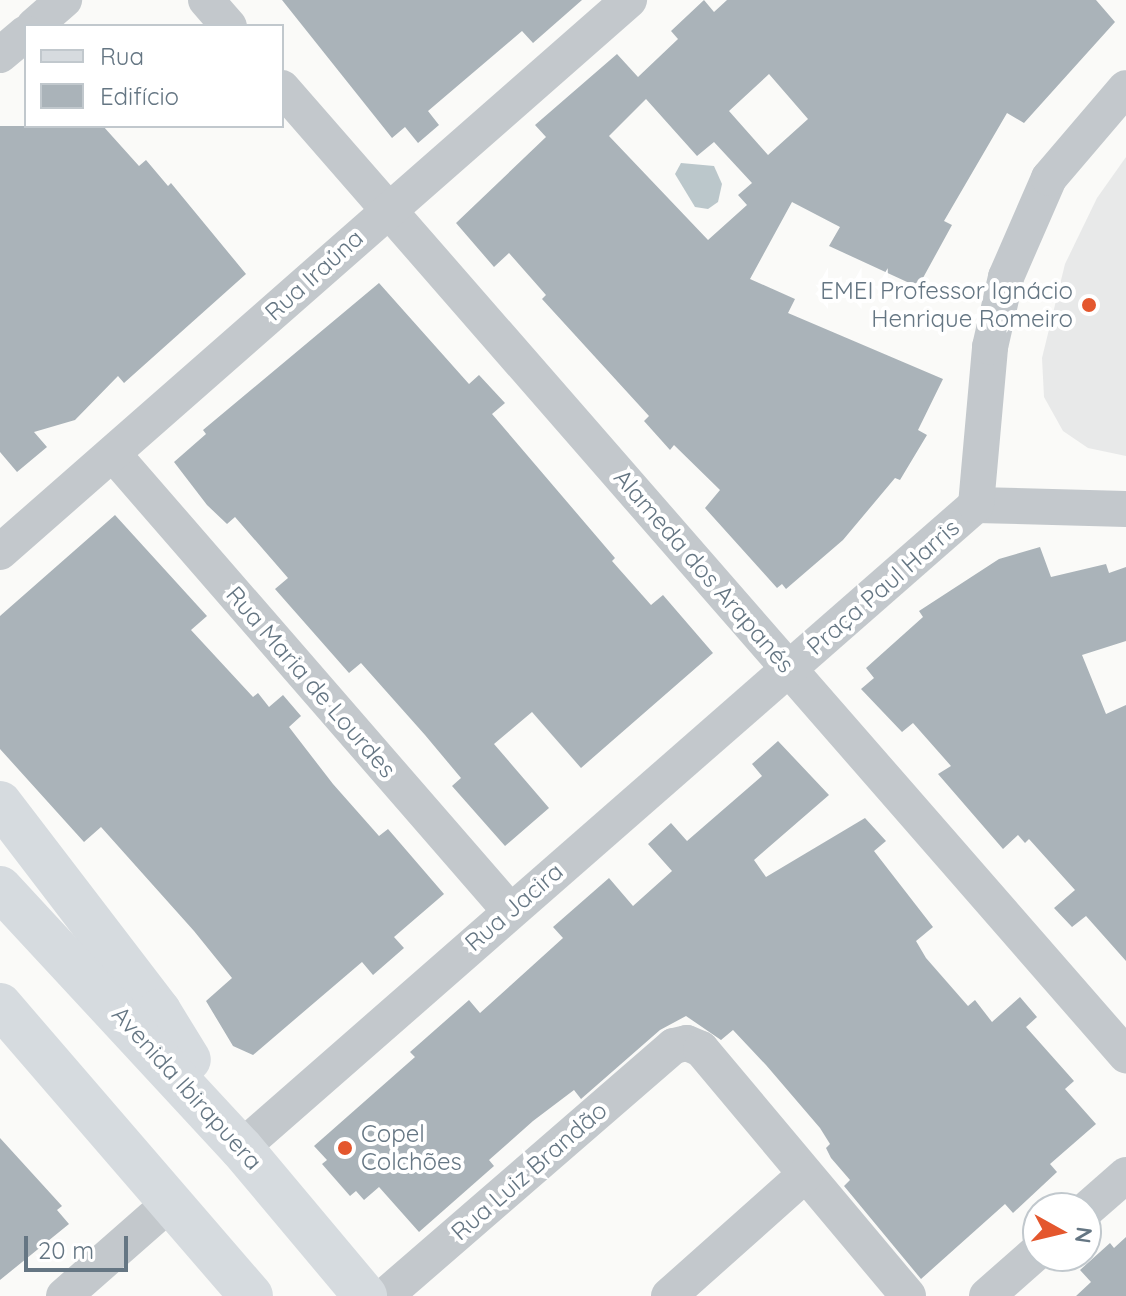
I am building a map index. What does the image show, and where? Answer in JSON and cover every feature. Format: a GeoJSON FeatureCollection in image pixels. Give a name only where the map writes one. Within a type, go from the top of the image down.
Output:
{"type":"FeatureCollection","features":[{"type":"Feature","properties":{"kind":"main road"},"geometry":{"type":"LineString","coordinates":[[0,803],[159,1011],[241,1148]]}},
{"type":"Feature","properties":{"kind":"main road","name":"Avenida Ibirapuera"},"geometry":{"type":"LineString","coordinates":[[0,888],[241,1148],[365,1296]]}},
{"type":"Feature","properties":{"kind":"main road"},"geometry":{"type":"LineString","coordinates":[[7,1019],[251,1296]]}},
{"type":"Feature","properties":{"kind":"street"},"geometry":{"type":"LineString","coordinates":[[36,24],[64,0]]}},
{"type":"Feature","properties":{"kind":"street"},"geometry":{"type":"LineString","coordinates":[[206,0],[227,24]]}},
{"type":"Feature","properties":{"kind":"street","name":"Rua Iraúna"},"geometry":{"type":"LineString","coordinates":[[0,552],[629,0]]}},
{"type":"Feature","properties":{"kind":"street"},"geometry":{"type":"LineString","coordinates":[[0,55],[24,35]]}},
{"type":"Feature","properties":{"kind":"street","name":"Praça Paul Harris"},"geometry":{"type":"LineString","coordinates":[[976,505],[990,347],[1006,277],[1049,178],[1126,88]]}},
{"type":"Feature","properties":{"kind":"street","name":"Alameda dos Arapanés"},"geometry":{"type":"LineString","coordinates":[[284,90],[1126,1055]]}},
{"type":"Feature","properties":{"kind":"street","name":"Rua Maria de Lourdes"},"geometry":{"type":"LineString","coordinates":[[113,454],[510,911]]}},
{"type":"Feature","properties":{"kind":"street","name":"Praça Paul Harris"},"geometry":{"type":"LineString","coordinates":[[789,669],[976,505],[1126,509]]}},
{"type":"Feature","properties":{"kind":"street","name":"Rua Jacira"},"geometry":{"type":"LineString","coordinates":[[241,1148],[789,669]]}},
{"type":"Feature","properties":{"kind":"street","name":"Rua Luiz Brandão"},"geometry":{"type":"LineString","coordinates":[[385,1296],[674,1046],[687,1043],[701,1049],[805,1175]]}},
{"type":"Feature","properties":{"kind":"street"},"geometry":{"type":"LineString","coordinates":[[669,1296],[805,1175],[908,1296]]}},
{"type":"Feature","properties":{"kind":"street"},"geometry":{"type":"LineString","coordinates":[[1102,1196],[1126,1175]]}},
{"type":"Feature","properties":{"kind":"street"},"geometry":{"type":"LineString","coordinates":[[64,1296],[170,1203]]}},
{"type":"Feature","properties":{"kind":"street"},"geometry":{"type":"LineString","coordinates":[[987,1296],[1022,1265]]}},
{"type":"Feature","properties":{"kind":"shaded area","name":"EMEI Professor Ignácio Henrique Romeiro"},"geometry":{"type":"Polygon","coordinates":[[[1126,157],[1126,456],[1088,448],[1063,431],[1044,397],[1042,358],[1065,264],[1097,198],[1126,157]]]}},
{"type":"Feature","properties":{"kind":"shaded area"},"geometry":{"type":"Polygon","coordinates":[[[681,163],[714,166],[722,184],[718,202],[708,209],[695,207],[675,174],[681,163]]]}},
{"type":"Feature","properties":{"kind":"building"},"geometry":{"type":"Polygon","coordinates":[[[282,0],[582,0],[533,43],[522,31],[428,111],[439,125],[418,143],[405,127],[392,138],[282,0]]]}},
{"type":"Feature","properties":{"kind":"building"},"geometry":{"type":"Polygon","coordinates":[[[704,0],[714,12],[727,0],[1096,0],[1115,22],[1024,123],[1007,113],[944,221],[952,225],[918,287],[829,246],[840,227],[792,202],[750,279],[795,299],[788,313],[943,379],[918,430],[927,435],[900,480],[895,478],[843,540],[786,589],[782,584],[777,588],[705,508],[720,490],[674,445],[670,450],[644,421],[649,416],[542,299],[546,295],[509,253],[494,267],[456,223],[546,137],[535,125],[617,54],[638,77],[678,39],[671,31],[704,0]],[[769,74],[729,111],[768,155],[808,119],[769,74]],[[646,99],[609,136],[708,240],[747,205],[738,195],[752,183],[714,142],[697,156],[646,99]]]}},
{"type":"Feature","properties":{"kind":"building"},"geometry":{"type":"Polygon","coordinates":[[[0,126],[105,128],[139,166],[146,160],[168,186],[171,183],[246,274],[124,383],[118,376],[75,420],[34,432],[47,447],[17,472],[0,452],[0,126]]]}},
{"type":"Feature","properties":{"kind":"building"},"geometry":{"type":"Polygon","coordinates":[[[379,283],[469,384],[479,375],[505,403],[492,414],[615,558],[612,561],[651,605],[663,595],[713,653],[581,768],[532,712],[494,744],[549,808],[505,846],[452,786],[461,778],[425,735],[361,663],[349,673],[275,589],[288,578],[235,517],[227,524],[207,505],[174,462],[206,434],[203,430],[379,283]]]}},
{"type":"Feature","properties":{"kind":"building"},"geometry":{"type":"Polygon","coordinates":[[[115,515],[207,616],[191,630],[253,697],[258,693],[269,707],[283,695],[301,716],[289,727],[333,784],[379,836],[388,829],[444,894],[394,937],[404,948],[373,975],[362,962],[253,1055],[233,1046],[206,1001],[232,978],[194,931],[101,827],[84,842],[0,749],[0,616],[115,515]]]}},
{"type":"Feature","properties":{"kind":"building"},"geometry":{"type":"Polygon","coordinates":[[[1040,547],[1051,577],[1106,564],[1109,573],[1126,567],[1126,641],[1082,655],[1106,714],[1126,705],[1126,961],[1086,916],[1072,927],[1054,908],[1075,890],[1029,839],[1025,843],[1018,835],[1003,849],[938,774],[951,766],[913,723],[902,732],[861,689],[874,678],[866,668],[923,617],[919,611],[999,559],[1040,547]]]}},
{"type":"Feature","properties":{"kind":"building"},"geometry":{"type":"Polygon","coordinates":[[[778,741],[829,795],[754,860],[766,877],[865,818],[886,841],[874,851],[933,927],[916,941],[926,958],[968,1006],[975,1000],[992,1022],[1020,997],[1037,1017],[1026,1027],[1074,1081],[1065,1089],[1096,1124],[1050,1164],[1057,1172],[1036,1192],[1022,1192],[1022,1205],[1013,1213],[1005,1204],[921,1279],[844,1186],[850,1180],[831,1158],[826,1148],[830,1144],[820,1128],[766,1065],[733,1030],[721,1040],[686,1016],[660,1030],[581,1099],[574,1090],[533,1121],[489,1160],[494,1166],[419,1232],[379,1187],[364,1200],[356,1191],[350,1196],[322,1164],[327,1160],[314,1146],[415,1057],[410,1052],[469,1000],[480,1013],[563,938],[553,927],[609,878],[633,906],[672,871],[648,844],[671,823],[687,841],[762,776],[752,764],[778,741]]]}},
{"type":"Feature","properties":{"kind":"building"},"geometry":{"type":"Polygon","coordinates":[[[0,1138],[62,1206],[57,1210],[69,1224],[0,1280],[0,1138]]]}},
{"type":"Feature","properties":{"kind":"building"},"geometry":{"type":"Polygon","coordinates":[[[1126,1237],[1126,1296],[1076,1296],[1091,1282],[1082,1272],[1102,1272],[1102,1250],[1110,1243],[1114,1248],[1126,1237]]]}},
{"type":"Feature","properties":{"kind":"place","name":"EMEI Professor Ignácio Henrique Romeiro"},"geometry":{"type":"Point","coordinates":[1089,305]}},
{"type":"Feature","properties":{"kind":"place","name":"Copel Colchões"},"geometry":{"type":"Point","coordinates":[345,1148]}}]}
